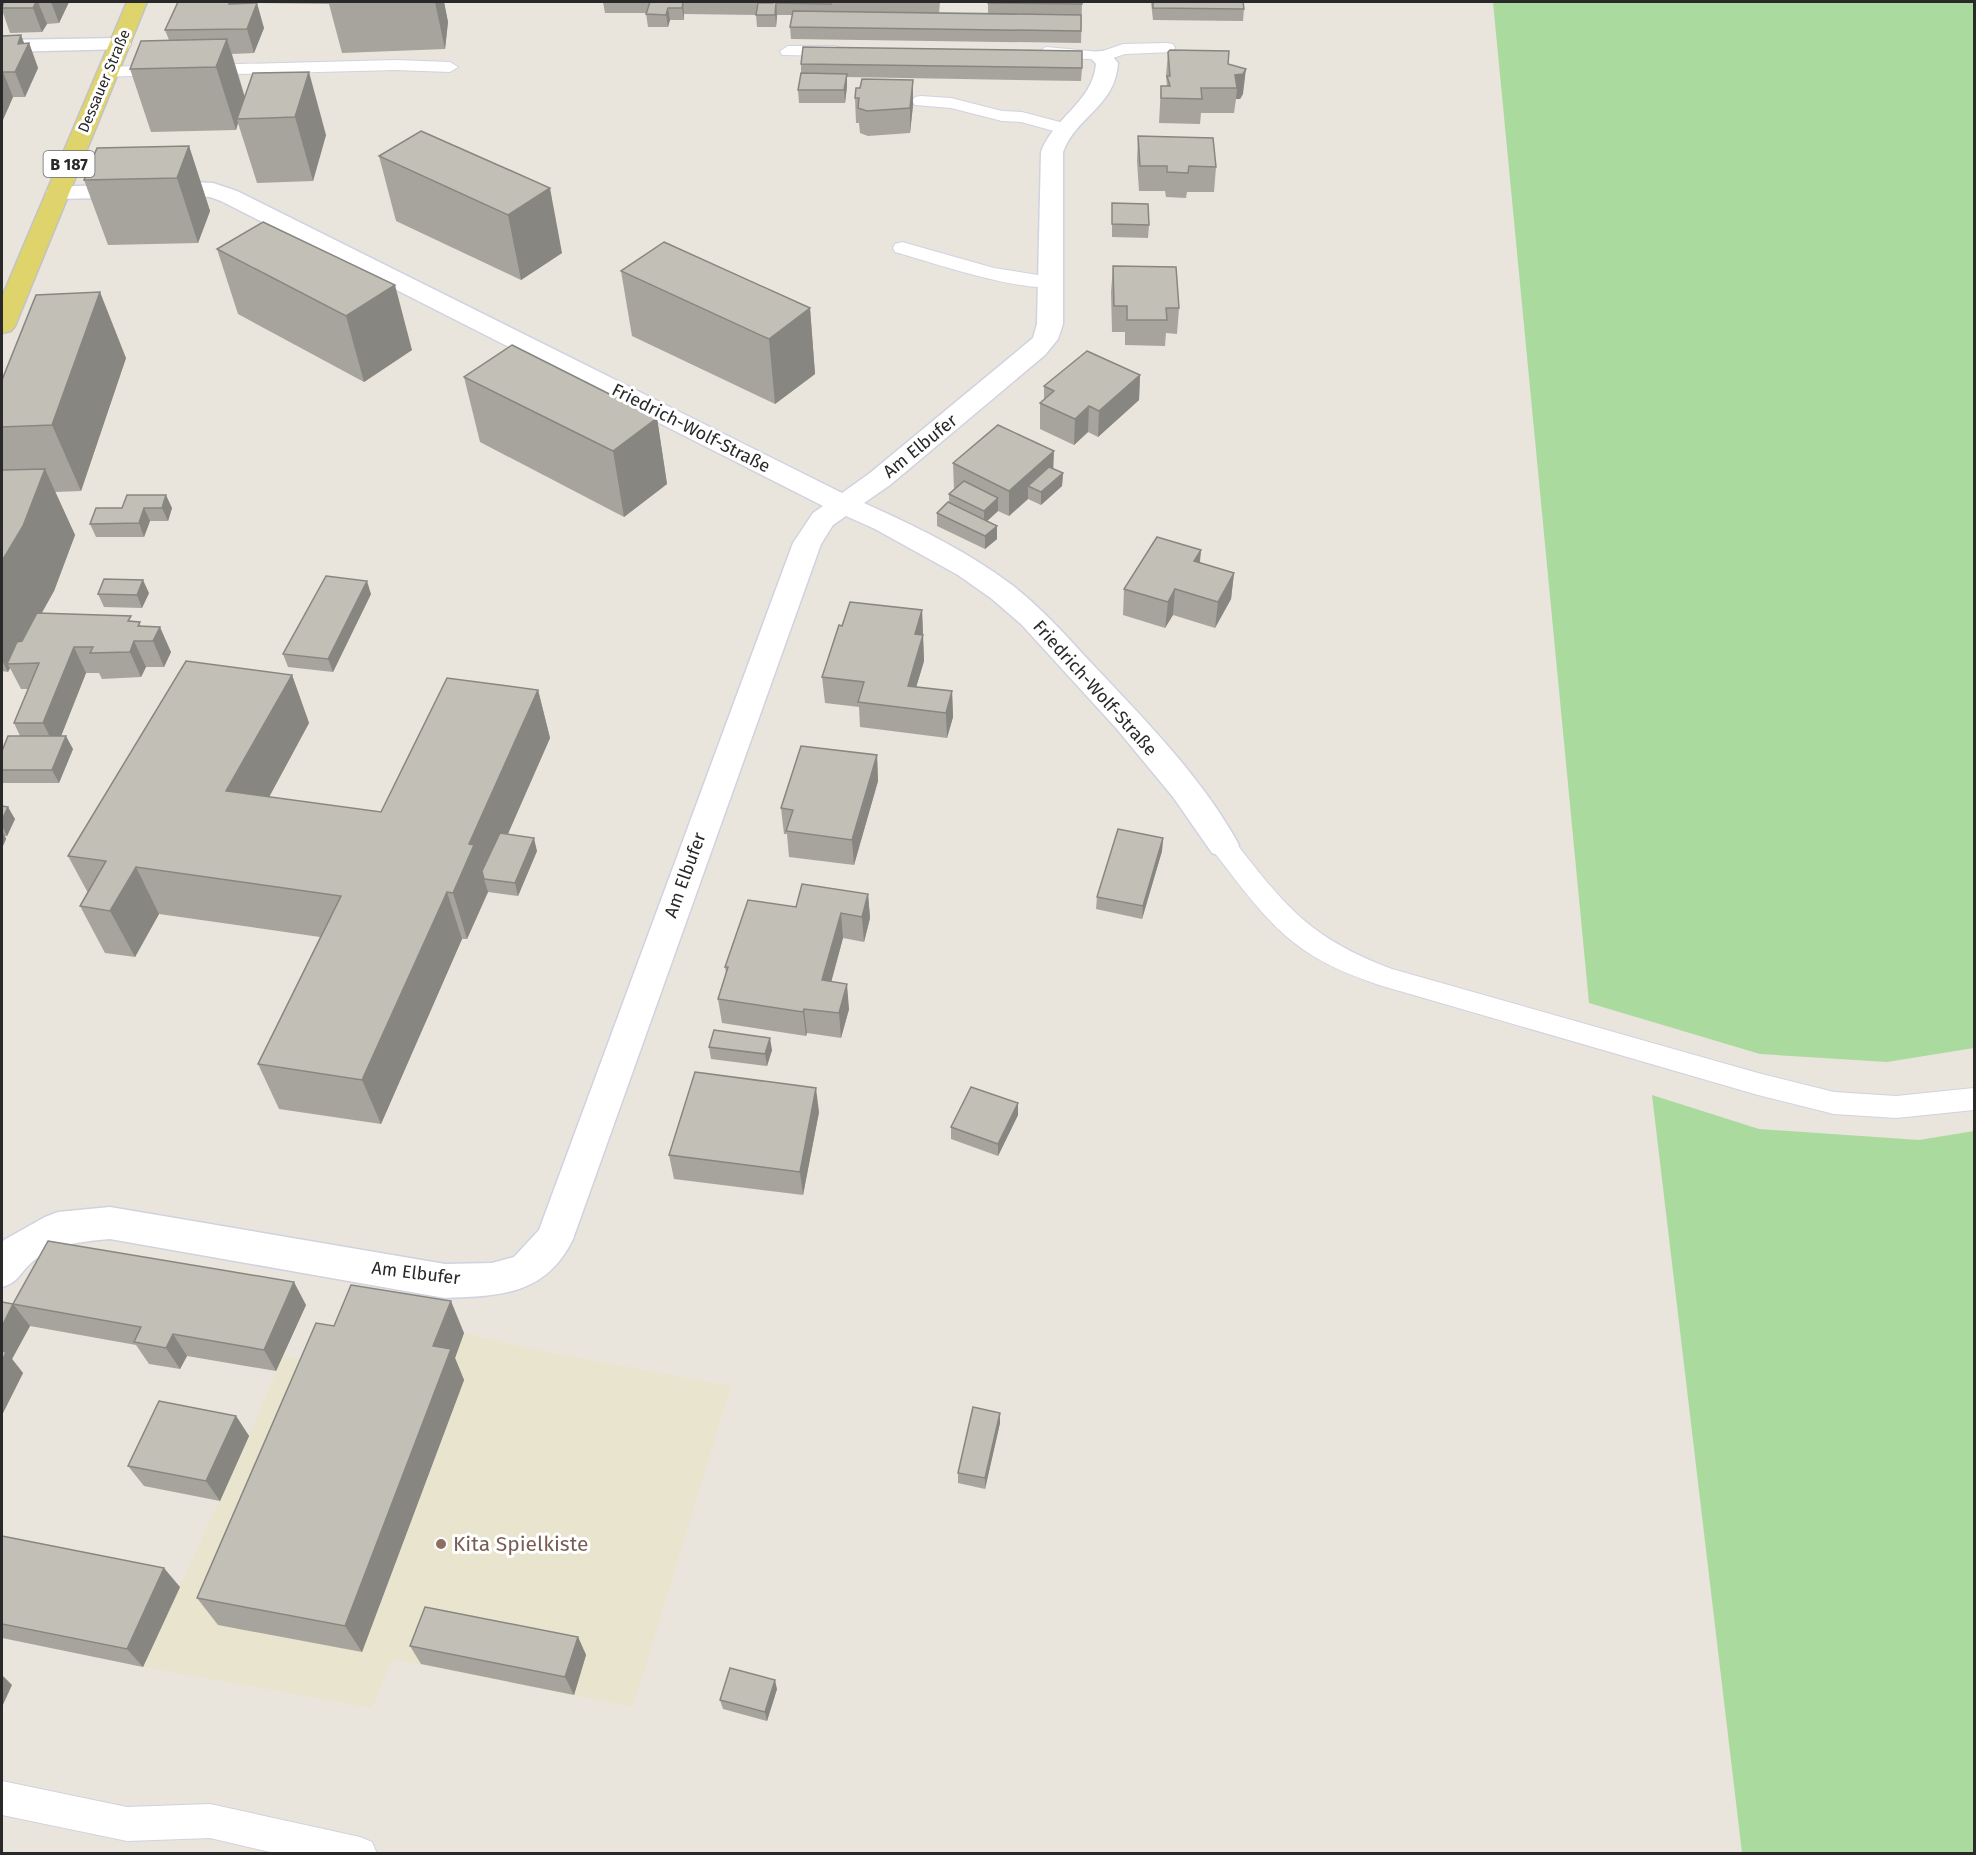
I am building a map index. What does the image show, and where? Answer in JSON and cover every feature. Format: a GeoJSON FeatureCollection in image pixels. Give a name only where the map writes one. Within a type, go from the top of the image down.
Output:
{"type":"FeatureCollection","features":[{"type":"Feature","properties":{"kind":"main road","name":"Dessauer Straße"},"geometry":{"type":"LineString","coordinates":[[2,326],[137,2]]}},
{"type":"Feature","properties":{"kind":"street"},"geometry":{"type":"LineString","coordinates":[[2,46],[120,44]]}},
{"type":"Feature","properties":{"kind":"street","name":"Am Elbufer"},"geometry":{"type":"LineString","coordinates":[[2,1271],[17,1252],[58,1228],[110,1223],[445,1281],[492,1280],[526,1270],[554,1239],[717,785],[807,543],[823,519],[880,479],[1036,350],[1045,339],[1050,324],[1054,141],[1096,98],[1105,82],[1107,63],[1101,57]]}},
{"type":"Feature","properties":{"kind":"street","name":"Friedrich-Wolf-Straße"},"geometry":{"type":"LineString","coordinates":[[58,192],[193,189],[213,190],[229,196],[816,492],[845,503],[968,568],[1031,616],[1134,728],[1184,789],[1223,845]]}},
{"type":"Feature","properties":{"kind":"lane"},"geometry":{"type":"LineString","coordinates":[[1028,52],[1076,52],[1101,57],[1130,48],[1167,48]]}},
{"type":"Feature","properties":{"kind":"lane"},"geometry":{"type":"LineString","coordinates":[[788,51],[848,51]]}},
{"type":"Feature","properties":{"kind":"lane"},"geometry":{"type":"LineString","coordinates":[[108,72],[395,65],[450,67]]}},
{"type":"Feature","properties":{"kind":"lane"},"geometry":{"type":"LineString","coordinates":[[921,101],[951,103],[1002,116],[1022,117],[1065,129]]}},
{"type":"Feature","properties":{"kind":"lane"},"geometry":{"type":"LineString","coordinates":[[902,248],[980,271],[1025,280],[1050,282]]}},
{"type":"Feature","properties":{"kind":"lane"},"geometry":{"type":"LineString","coordinates":[[1223,845],[1269,902],[1302,935],[1344,961],[1388,978],[1758,1084],[1834,1103],[1896,1107],[1974,1099]]}},
{"type":"Feature","properties":{"kind":"lane"},"geometry":{"type":"LineString","coordinates":[[2,1798],[127,1824],[210,1821],[360,1854]]}},
{"type":"Feature","properties":{"kind":"shaded area","name":"Kita Spielkiste"},"geometry":{"type":"Polygon","coordinates":[[[367,1317],[464,1333],[541,1351],[731,1386],[633,1707],[392,1659],[372,1708],[143,1667],[249,1436],[283,1356],[328,1366],[367,1317]]]}},
{"type":"Feature","properties":{"kind":"green space"},"geometry":{"type":"Polygon","coordinates":[[[1493,2],[1974,2],[1974,1048],[1887,1062],[1760,1054],[1589,1003],[1493,2]]]}},
{"type":"Feature","properties":{"kind":"green space"},"geometry":{"type":"Polygon","coordinates":[[[1652,1095],[1759,1129],[1919,1140],[1974,1131],[1974,1853],[1742,1853],[1652,1095]]]}},
{"type":"Feature","properties":{"kind":"building"},"geometry":{"type":"Polygon","coordinates":[[[4,2],[36,2],[33,8],[2,8],[4,2]]]}},
{"type":"Feature","properties":{"kind":"building"},"geometry":{"type":"Polygon","coordinates":[[[178,2],[257,3],[247,29],[165,30],[178,2]]]}},
{"type":"Feature","properties":{"kind":"building"},"geometry":{"type":"Polygon","coordinates":[[[650,2],[683,2],[682,8],[668,8],[666,15],[646,14],[650,2]]]}},
{"type":"Feature","properties":{"kind":"building"},"geometry":{"type":"Polygon","coordinates":[[[831,2],[831,4],[776,3],[775,15],[756,15],[758,3],[831,2]]]}},
{"type":"Feature","properties":{"kind":"building"},"geometry":{"type":"Polygon","coordinates":[[[1082,2],[1082,4],[988,3],[1082,2]]]}},
{"type":"Feature","properties":{"kind":"building"},"geometry":{"type":"Polygon","coordinates":[[[1153,2],[1243,2],[1244,9],[1153,8],[1153,2]]]}},
{"type":"Feature","properties":{"kind":"building"},"geometry":{"type":"Polygon","coordinates":[[[793,11],[1081,15],[1081,31],[790,27],[793,11]]]}},
{"type":"Feature","properties":{"kind":"building"},"geometry":{"type":"Polygon","coordinates":[[[21,35],[18,44],[29,43],[15,72],[3,72],[2,76],[2,36],[21,35]]]}},
{"type":"Feature","properties":{"kind":"building"},"geometry":{"type":"Polygon","coordinates":[[[227,39],[216,67],[130,69],[141,41],[227,39]]]}},
{"type":"Feature","properties":{"kind":"building"},"geometry":{"type":"Polygon","coordinates":[[[803,47],[1082,51],[1082,68],[801,64],[803,47]]]}},
{"type":"Feature","properties":{"kind":"building"},"geometry":{"type":"Polygon","coordinates":[[[1170,50],[1229,51],[1228,64],[1246,69],[1243,74],[1235,75],[1237,88],[1201,88],[1202,99],[1161,98],[1161,86],[1170,86],[1167,76],[1170,76],[1168,52],[1170,50]]]}},
{"type":"Feature","properties":{"kind":"building"},"geometry":{"type":"Polygon","coordinates":[[[309,72],[295,117],[237,119],[253,73],[309,72]]]}},
{"type":"Feature","properties":{"kind":"building"},"geometry":{"type":"Polygon","coordinates":[[[801,73],[847,74],[844,90],[798,90],[801,73]]]}},
{"type":"Feature","properties":{"kind":"building"},"geometry":{"type":"Polygon","coordinates":[[[862,79],[913,80],[910,108],[867,111],[858,108],[859,98],[855,98],[856,88],[860,88],[862,79]]]}},
{"type":"Feature","properties":{"kind":"building"},"geometry":{"type":"Polygon","coordinates":[[[421,131],[550,188],[508,215],[379,156],[421,131]]]}},
{"type":"Feature","properties":{"kind":"building"},"geometry":{"type":"Polygon","coordinates":[[[1138,136],[1213,138],[1216,167],[1189,166],[1188,173],[1167,172],[1167,166],[1140,166],[1138,136]]]}},
{"type":"Feature","properties":{"kind":"building"},"geometry":{"type":"Polygon","coordinates":[[[189,146],[177,178],[84,180],[97,148],[189,146]]]}},
{"type":"Feature","properties":{"kind":"building"},"geometry":{"type":"Polygon","coordinates":[[[1112,203],[1148,204],[1149,225],[1112,224],[1112,203]]]}},
{"type":"Feature","properties":{"kind":"building"},"geometry":{"type":"Polygon","coordinates":[[[263,222],[395,285],[346,316],[217,249],[263,222]]]}},
{"type":"Feature","properties":{"kind":"building"},"geometry":{"type":"Polygon","coordinates":[[[664,242],[810,308],[769,339],[621,271],[664,242]]]}},
{"type":"Feature","properties":{"kind":"building"},"geometry":{"type":"Polygon","coordinates":[[[1113,266],[1176,267],[1179,308],[1166,308],[1167,320],[1127,320],[1127,306],[1114,306],[1113,266]]]}},
{"type":"Feature","properties":{"kind":"building"},"geometry":{"type":"Polygon","coordinates":[[[100,292],[52,425],[2,427],[2,380],[36,295],[100,292]]]}},
{"type":"Feature","properties":{"kind":"building"},"geometry":{"type":"Polygon","coordinates":[[[512,345],[657,418],[613,451],[464,377],[512,345]]]}},
{"type":"Feature","properties":{"kind":"building"},"geometry":{"type":"Polygon","coordinates":[[[1087,351],[1140,375],[1099,411],[1089,406],[1075,419],[1040,403],[1054,391],[1044,386],[1087,351]]]}},
{"type":"Feature","properties":{"kind":"building"},"geometry":{"type":"Polygon","coordinates":[[[998,425],[1054,451],[1009,491],[953,463],[998,425]]]}},
{"type":"Feature","properties":{"kind":"building"},"geometry":{"type":"Polygon","coordinates":[[[1049,467],[1063,473],[1041,492],[1028,486],[1049,467]]]}},
{"type":"Feature","properties":{"kind":"building"},"geometry":{"type":"Polygon","coordinates":[[[45,469],[23,526],[2,561],[2,470],[45,469]]]}},
{"type":"Feature","properties":{"kind":"building"},"geometry":{"type":"Polygon","coordinates":[[[964,481],[998,498],[984,511],[949,494],[964,481]]]}},
{"type":"Feature","properties":{"kind":"building"},"geometry":{"type":"Polygon","coordinates":[[[127,495],[166,495],[162,508],[144,508],[139,523],[90,524],[96,508],[122,508],[127,495]]]}},
{"type":"Feature","properties":{"kind":"building"},"geometry":{"type":"Polygon","coordinates":[[[948,502],[997,526],[985,536],[937,513],[948,502]]]}},
{"type":"Feature","properties":{"kind":"building"},"geometry":{"type":"Polygon","coordinates":[[[1157,537],[1201,550],[1194,561],[1234,573],[1218,602],[1175,589],[1168,602],[1124,589],[1157,537]]]}},
{"type":"Feature","properties":{"kind":"building"},"geometry":{"type":"Polygon","coordinates":[[[326,576],[367,581],[328,659],[283,654],[326,576]]]}},
{"type":"Feature","properties":{"kind":"building"},"geometry":{"type":"Polygon","coordinates":[[[104,579],[143,580],[137,595],[98,594],[104,579]]]}},
{"type":"Feature","properties":{"kind":"building"},"geometry":{"type":"Polygon","coordinates":[[[850,602],[922,610],[915,634],[923,635],[908,686],[952,691],[946,713],[858,702],[864,682],[822,677],[839,625],[842,626],[850,602]]]}},
{"type":"Feature","properties":{"kind":"building"},"geometry":{"type":"Polygon","coordinates":[[[37,613],[131,616],[128,621],[140,622],[138,626],[160,627],[153,641],[134,641],[130,652],[90,653],[93,647],[74,647],[43,723],[14,723],[39,663],[7,664],[17,642],[22,641],[37,613]]]}},
{"type":"Feature","properties":{"kind":"building"},"geometry":{"type":"Polygon","coordinates":[[[186,661],[292,675],[226,791],[381,812],[447,678],[538,690],[469,844],[474,845],[453,893],[447,892],[362,1080],[258,1064],[341,896],[136,867],[110,911],[80,906],[106,861],[68,856],[186,661]]]}},
{"type":"Feature","properties":{"kind":"building"},"geometry":{"type":"Polygon","coordinates":[[[8,736],[66,736],[52,770],[2,770],[2,751],[8,736]]]}},
{"type":"Feature","properties":{"kind":"building"},"geometry":{"type":"Polygon","coordinates":[[[801,746],[877,755],[852,840],[786,831],[793,810],[781,808],[801,746]]]}},
{"type":"Feature","properties":{"kind":"building"},"geometry":{"type":"Polygon","coordinates":[[[2,806],[8,807],[2,820],[2,806]]]}},
{"type":"Feature","properties":{"kind":"building"},"geometry":{"type":"Polygon","coordinates":[[[1118,829],[1163,838],[1143,906],[1097,897],[1118,829]]]}},
{"type":"Feature","properties":{"kind":"building"},"geometry":{"type":"Polygon","coordinates":[[[500,833],[534,838],[515,883],[484,879],[482,871],[500,833]]]}},
{"type":"Feature","properties":{"kind":"building"},"geometry":{"type":"Polygon","coordinates":[[[802,884],[868,894],[862,917],[841,913],[822,980],[847,984],[839,1013],[804,1009],[803,1012],[718,999],[728,967],[725,967],[748,900],[796,907],[802,884]]]}},
{"type":"Feature","properties":{"kind":"building"},"geometry":{"type":"Polygon","coordinates":[[[714,1030],[770,1038],[765,1054],[709,1047],[714,1030]]]}},
{"type":"Feature","properties":{"kind":"building"},"geometry":{"type":"Polygon","coordinates":[[[695,1072],[816,1088],[800,1172],[669,1155],[695,1072]]]}},
{"type":"Feature","properties":{"kind":"building"},"geometry":{"type":"Polygon","coordinates":[[[971,1087],[1018,1103],[998,1144],[951,1127],[971,1087]]]}},
{"type":"Feature","properties":{"kind":"building"},"geometry":{"type":"Polygon","coordinates":[[[48,1241],[294,1282],[264,1350],[173,1334],[166,1348],[134,1342],[141,1327],[13,1304],[48,1241]]]}},
{"type":"Feature","properties":{"kind":"building"},"geometry":{"type":"Polygon","coordinates":[[[351,1285],[451,1301],[433,1346],[451,1349],[345,1626],[197,1598],[316,1323],[334,1326],[351,1285]]]}},
{"type":"Feature","properties":{"kind":"building"},"geometry":{"type":"Polygon","coordinates":[[[2,1302],[13,1304],[2,1326],[2,1302]]]}},
{"type":"Feature","properties":{"kind":"building"},"geometry":{"type":"Polygon","coordinates":[[[159,1401],[236,1416],[206,1481],[128,1466],[159,1401]]]}},
{"type":"Feature","properties":{"kind":"building"},"geometry":{"type":"Polygon","coordinates":[[[973,1407],[1000,1413],[985,1478],[958,1473],[973,1407]]]}},
{"type":"Feature","properties":{"kind":"building"},"geometry":{"type":"Polygon","coordinates":[[[2,1536],[164,1568],[127,1649],[2,1624],[2,1536]]]}},
{"type":"Feature","properties":{"kind":"building"},"geometry":{"type":"Polygon","coordinates":[[[425,1607],[578,1637],[565,1677],[410,1646],[425,1607]]]}},
{"type":"Feature","properties":{"kind":"building"},"geometry":{"type":"Polygon","coordinates":[[[730,1668],[775,1680],[765,1712],[720,1700],[730,1668]]]}},
{"type":"Feature","properties":{"kind":"place","name":"Kita Spielkiste"},"geometry":{"type":"Point","coordinates":[441,1544]}}]}
